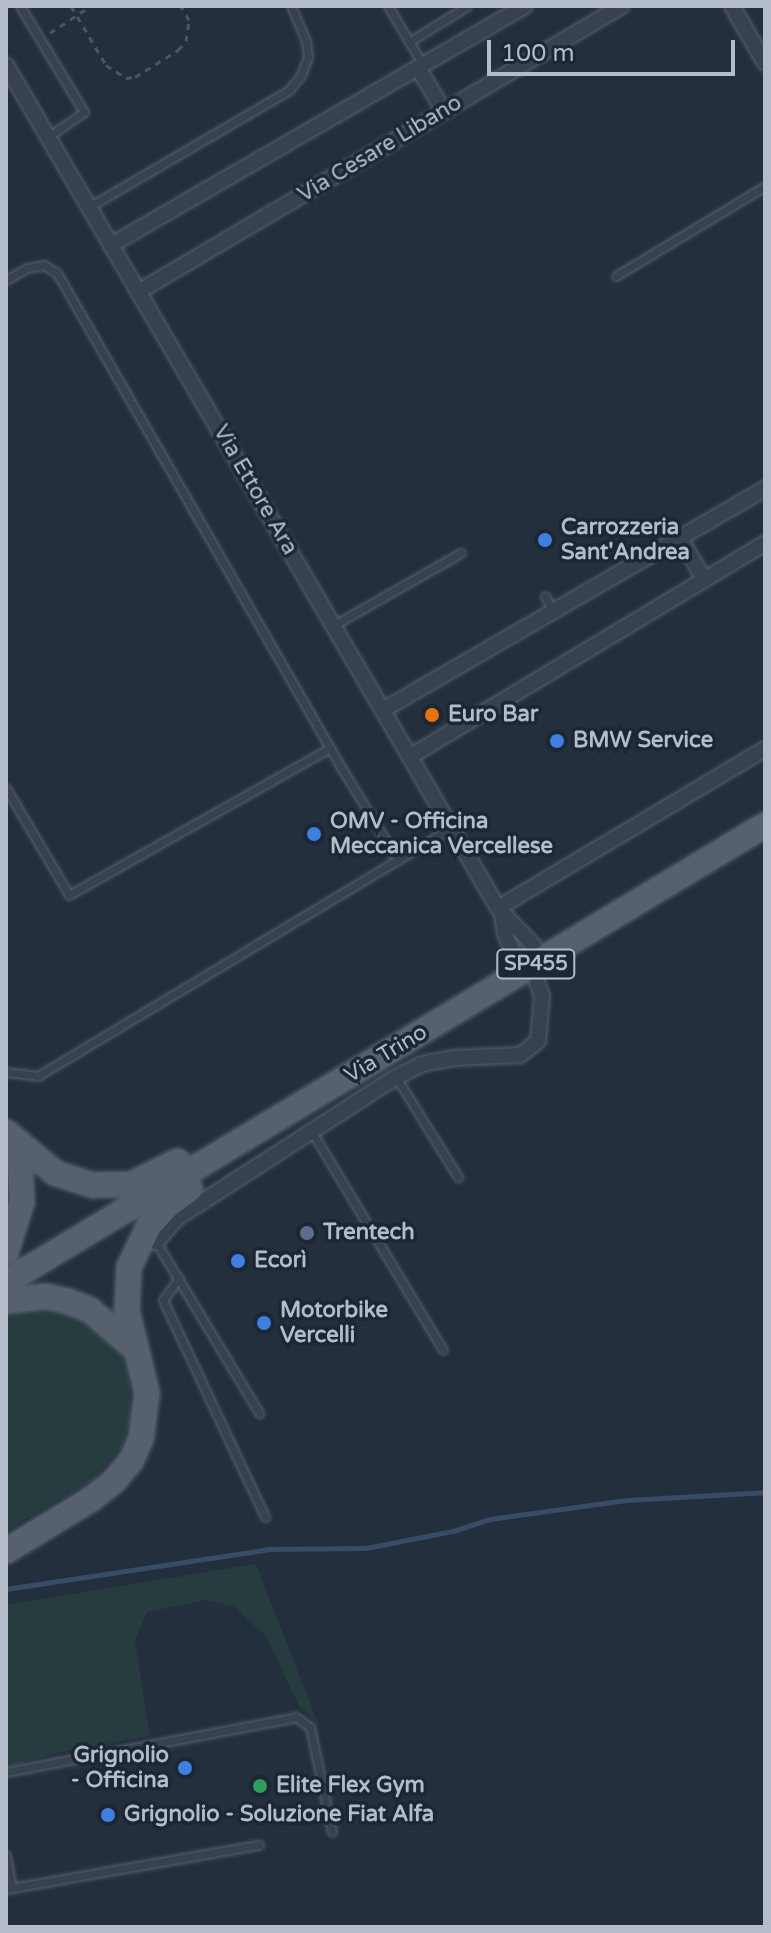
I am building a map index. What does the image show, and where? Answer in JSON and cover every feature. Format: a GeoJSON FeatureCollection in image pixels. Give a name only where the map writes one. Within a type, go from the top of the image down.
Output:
{"type":"FeatureCollection","features":[{"type":"Feature","properties":{"kind":"main road","name":"Via Trino"},"geometry":{"type":"LineString","coordinates":[[6,1282],[765,825]]}},
{"type":"Feature","properties":{"kind":"main road"},"geometry":{"type":"LineString","coordinates":[[9,1135],[55,1173],[74,1181],[111,1186],[132,1184],[152,1177],[249,1120],[307,1102]]}},
{"type":"Feature","properties":{"kind":"main road"},"geometry":{"type":"LineString","coordinates":[[6,1551],[90,1500],[114,1481],[131,1461],[141,1439],[147,1393],[134,1348],[126,1288],[137,1246],[149,1226],[166,1207],[263,1143],[307,1102]]}},
{"type":"Feature","properties":{"kind":"main road"},"geometry":{"type":"LineString","coordinates":[[6,1252],[22,1202],[20,1169],[9,1135]]}},
{"type":"Feature","properties":{"kind":"main road"},"geometry":{"type":"LineString","coordinates":[[6,1301],[45,1296],[67,1301],[90,1310],[134,1348]]}},
{"type":"Feature","properties":{"kind":"street"},"geometry":{"type":"LineString","coordinates":[[111,245],[525,6]]}},
{"type":"Feature","properties":{"kind":"street","name":"Via Cesare Libano"},"geometry":{"type":"LineString","coordinates":[[138,292],[622,6]]}},
{"type":"Feature","properties":{"kind":"street"},"geometry":{"type":"LineString","coordinates":[[732,6],[765,63]]}},
{"type":"Feature","properties":{"kind":"street","name":"Via Ettore Ara"},"geometry":{"type":"LineString","coordinates":[[6,65],[500,912],[534,946],[532,966]]}},
{"type":"Feature","properties":{"kind":"street"},"geometry":{"type":"LineString","coordinates":[[420,66],[444,111]]}},
{"type":"Feature","properties":{"kind":"street"},"geometry":{"type":"LineString","coordinates":[[383,710],[765,489]]}},
{"type":"Feature","properties":{"kind":"street"},"geometry":{"type":"LineString","coordinates":[[680,538],[704,579]]}},
{"type":"Feature","properties":{"kind":"street"},"geometry":{"type":"LineString","coordinates":[[411,756],[765,543]]}},
{"type":"Feature","properties":{"kind":"street"},"geometry":{"type":"LineString","coordinates":[[500,912],[765,749]]}},
{"type":"Feature","properties":{"kind":"street"},"geometry":{"type":"LineString","coordinates":[[156,1242],[177,1218],[310,1129],[396,1077],[422,1064],[455,1058],[520,1055],[538,1041],[542,996],[532,966]]}},
{"type":"Feature","properties":{"kind":"lane"},"geometry":{"type":"LineString","coordinates":[[20,6],[84,112],[48,137]]}},
{"type":"Feature","properties":{"kind":"lane"},"geometry":{"type":"LineString","coordinates":[[89,207],[289,90],[301,75],[308,57],[306,41],[291,6]]}},
{"type":"Feature","properties":{"kind":"lane"},"geometry":{"type":"LineString","coordinates":[[388,6],[420,66]]}},
{"type":"Feature","properties":{"kind":"lane"},"geometry":{"type":"LineString","coordinates":[[409,42],[467,6]]}},
{"type":"Feature","properties":{"kind":"lane"},"geometry":{"type":"LineString","coordinates":[[616,276],[765,186]]}},
{"type":"Feature","properties":{"kind":"lane"},"geometry":{"type":"LineString","coordinates":[[6,280],[27,268],[44,265],[57,273],[330,748],[398,860]]}},
{"type":"Feature","properties":{"kind":"lane"},"geometry":{"type":"LineString","coordinates":[[334,625],[461,553]]}},
{"type":"Feature","properties":{"kind":"lane"},"geometry":{"type":"LineString","coordinates":[[545,596],[553,611]]}},
{"type":"Feature","properties":{"kind":"lane"},"geometry":{"type":"LineString","coordinates":[[6,788],[69,895],[330,748]]}},
{"type":"Feature","properties":{"kind":"lane"},"geometry":{"type":"LineString","coordinates":[[6,1072],[38,1076],[452,827]]}},
{"type":"Feature","properties":{"kind":"lane"},"geometry":{"type":"LineString","coordinates":[[396,1077],[458,1177]]}},
{"type":"Feature","properties":{"kind":"lane"},"geometry":{"type":"LineString","coordinates":[[310,1129],[443,1350]]}},
{"type":"Feature","properties":{"kind":"lane"},"geometry":{"type":"LineString","coordinates":[[156,1242],[259,1413]]}},
{"type":"Feature","properties":{"kind":"lane"},"geometry":{"type":"LineString","coordinates":[[179,1278],[163,1300],[265,1517]]}},
{"type":"Feature","properties":{"kind":"lane"},"geometry":{"type":"LineString","coordinates":[[6,1772],[296,1717],[310,1727],[332,1832]]}},
{"type":"Feature","properties":{"kind":"lane"},"geometry":{"type":"LineString","coordinates":[[6,1855],[9,1888],[259,1845]]}},
{"type":"Feature","properties":{"kind":"path"},"geometry":{"type":"LineString","coordinates":[[71,6],[106,65],[126,78],[135,77],[178,50],[186,41],[189,20],[181,6]]}},
{"type":"Feature","properties":{"kind":"path"},"geometry":{"type":"LineString","coordinates":[[40,39],[89,7]]}},
{"type":"Feature","properties":{"kind":"green space"},"geometry":{"type":"Polygon","coordinates":[[[52,1307],[79,1317],[106,1337],[122,1357],[130,1382],[131,1420],[121,1448],[92,1481],[6,1531],[6,1314],[18,1309],[52,1307]]]}},
{"type":"Feature","properties":{"kind":"green space"},"geometry":{"type":"Polygon","coordinates":[[[256,1564],[319,1726],[299,1706],[266,1636],[233,1606],[205,1600],[147,1612],[135,1641],[150,1736],[57,1753],[6,1768],[6,1605],[256,1564]]]}},
{"type":"Feature","properties":{"kind":"waterway"},"geometry":{"type":"LineString","coordinates":[[6,1589],[270,1549],[366,1548],[453,1531],[490,1519],[627,1500],[765,1492]]}},
{"type":"Feature","properties":{"kind":"place","name":"Carrozzeria Sant'Andrea"},"geometry":{"type":"Point","coordinates":[545,540]}},
{"type":"Feature","properties":{"kind":"place","name":"Euro Bar"},"geometry":{"type":"Point","coordinates":[432,715]}},
{"type":"Feature","properties":{"kind":"place","name":"BMW Service"},"geometry":{"type":"Point","coordinates":[557,741]}},
{"type":"Feature","properties":{"kind":"place","name":"OMV - Officina Meccanica Vercellese"},"geometry":{"type":"Point","coordinates":[314,834]}},
{"type":"Feature","properties":{"kind":"place","name":"Trentech"},"geometry":{"type":"Point","coordinates":[307,1233]}},
{"type":"Feature","properties":{"kind":"place","name":"Ecorì"},"geometry":{"type":"Point","coordinates":[238,1261]}},
{"type":"Feature","properties":{"kind":"place","name":"Motorbike Vercelli"},"geometry":{"type":"Point","coordinates":[264,1323]}},
{"type":"Feature","properties":{"kind":"place","name":"Grignolio - Officina"},"geometry":{"type":"Point","coordinates":[185,1768]}},
{"type":"Feature","properties":{"kind":"place","name":"Elite Flex Gym"},"geometry":{"type":"Point","coordinates":[260,1786]}},
{"type":"Feature","properties":{"kind":"place","name":"Grignolio - Soluzione Fiat Alfa"},"geometry":{"type":"Point","coordinates":[108,1815]}}]}
